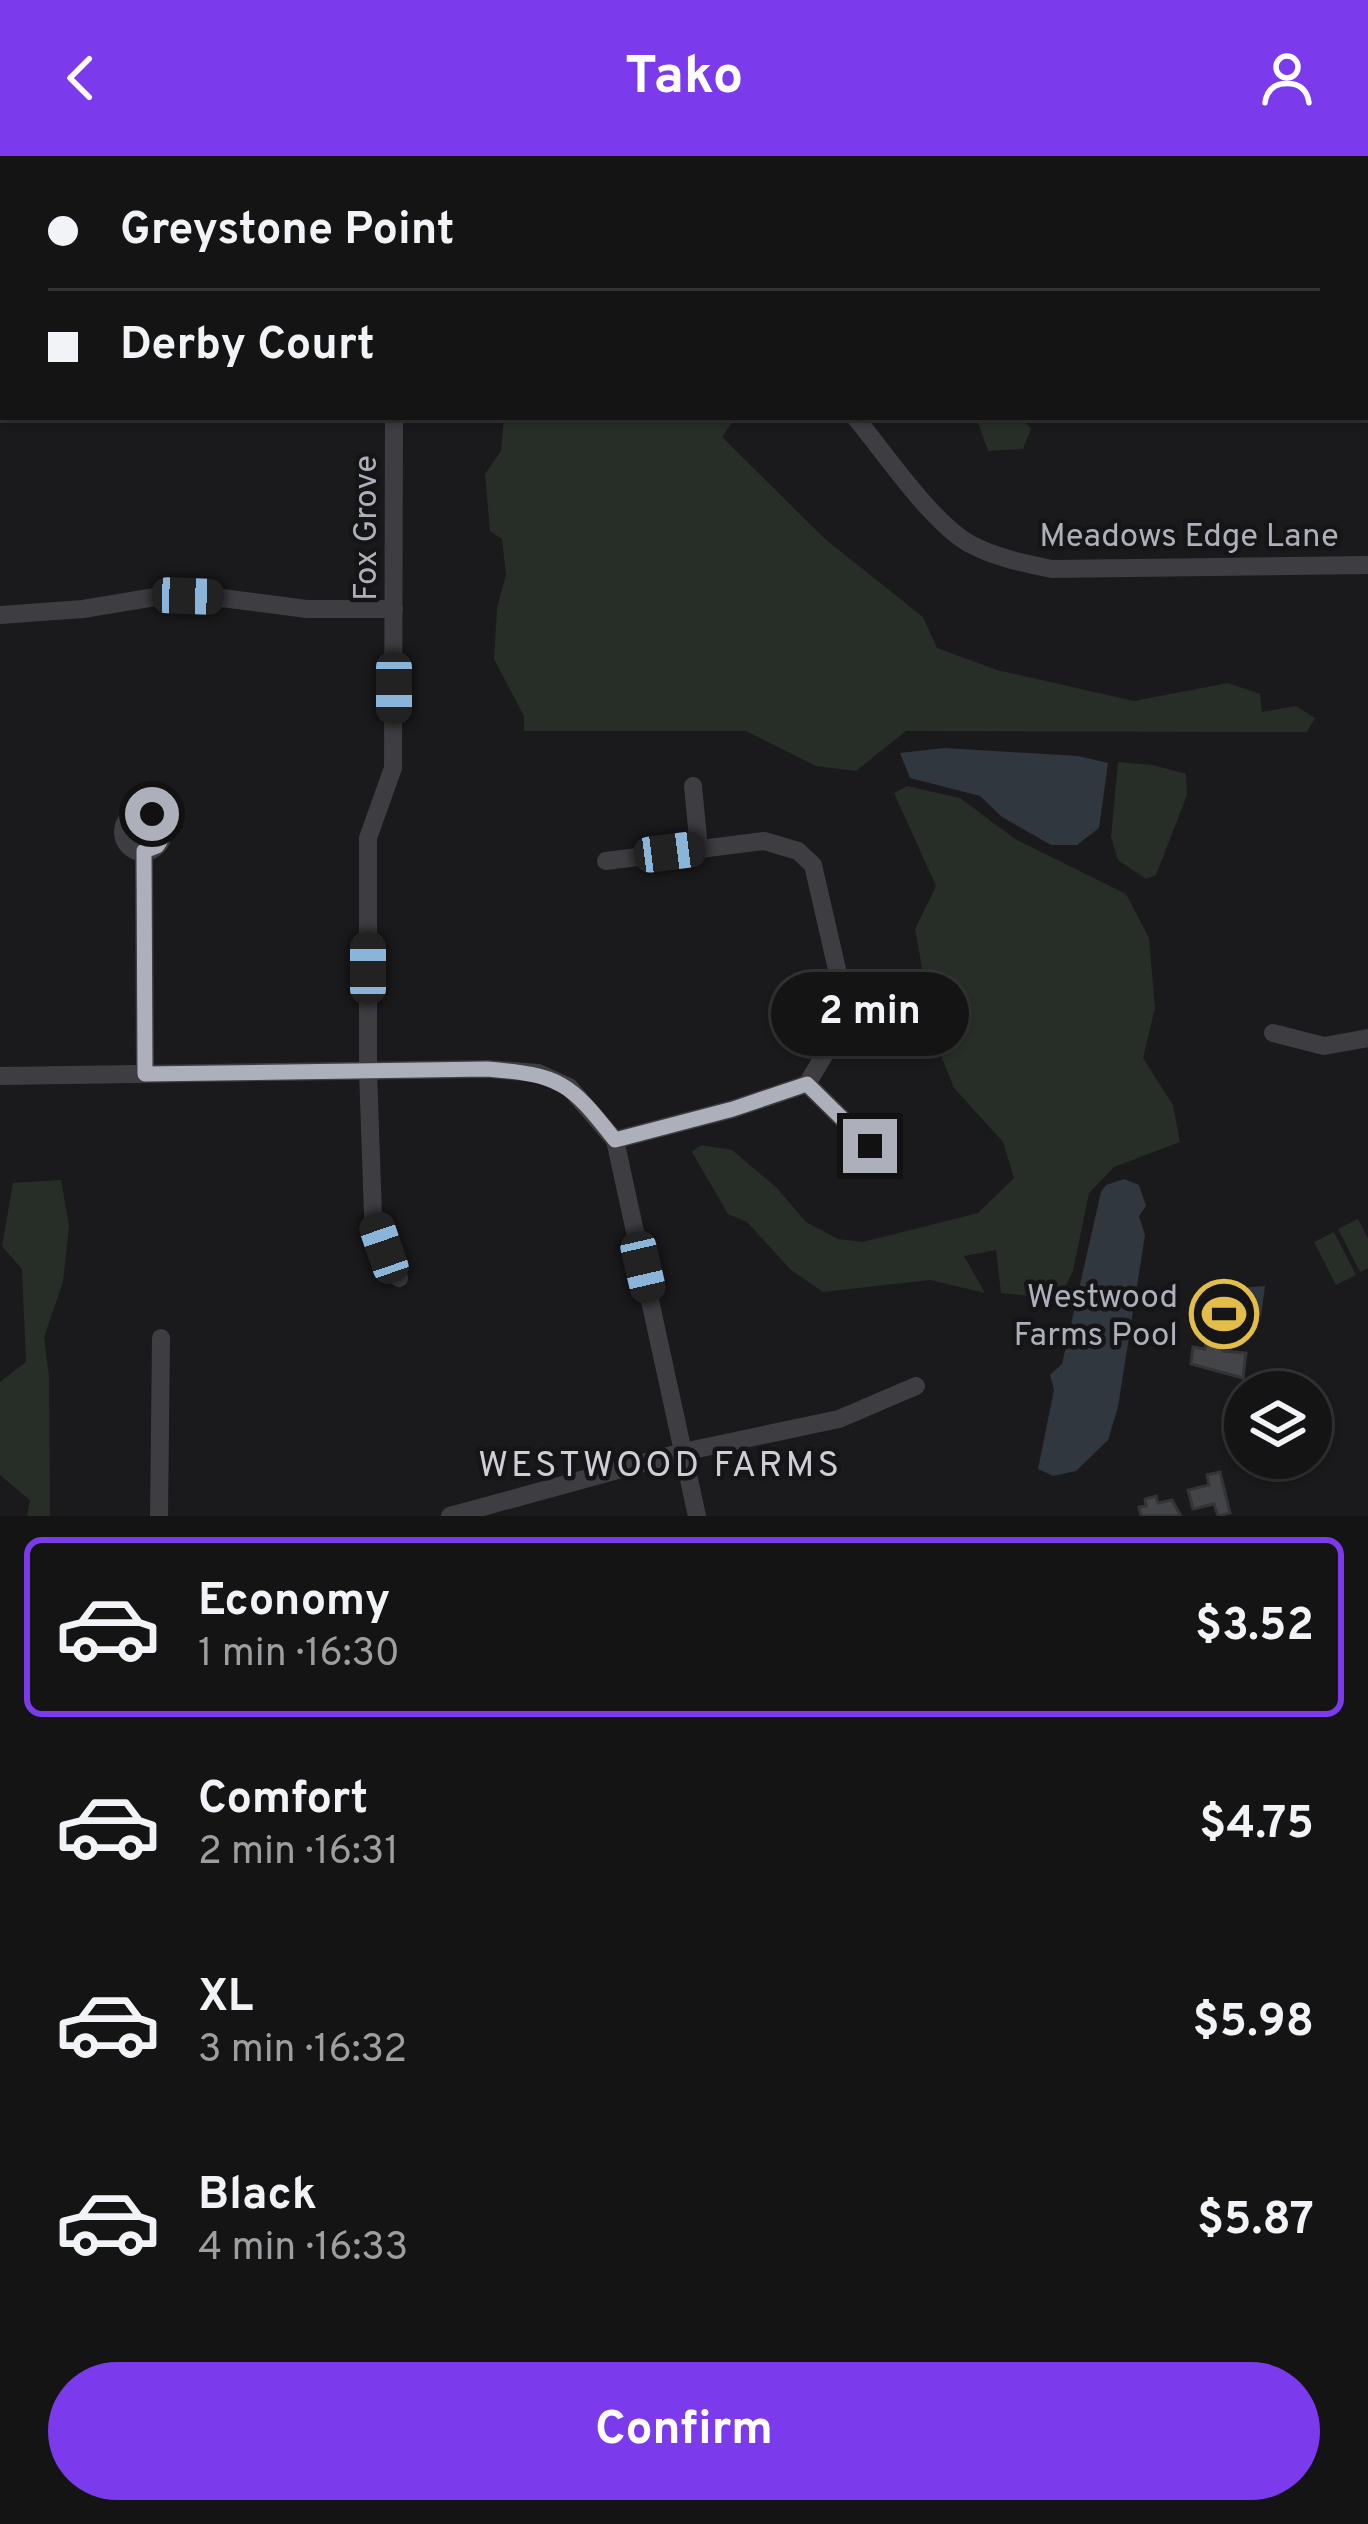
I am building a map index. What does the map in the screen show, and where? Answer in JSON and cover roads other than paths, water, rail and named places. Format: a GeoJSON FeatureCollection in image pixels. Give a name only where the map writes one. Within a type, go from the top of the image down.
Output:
{"type":"FeatureCollection","features":[{"type":"Feature","properties":{"kind":"street","name":"Fox Grove"},"geometry":{"type":"LineString","coordinates":[[394,420],[393,768],[368,838],[368,1071],[373,1214],[399,1278]]}},
{"type":"Feature","properties":{"kind":"street","name":"Meadows Edge Lane"},"geometry":{"type":"LineString","coordinates":[[858,420],[965,542],[1002,559],[1052,568],[1368,565]]}},
{"type":"Feature","properties":{"kind":"street"},"geometry":{"type":"LineString","coordinates":[[0,615],[32,615],[161,596],[214,597],[307,609],[394,609]]}},
{"type":"Feature","properties":{"kind":"street"},"geometry":{"type":"LineString","coordinates":[[693,786],[699,848]]}},
{"type":"Feature","properties":{"kind":"street"},"geometry":{"type":"LineString","coordinates":[[606,861],[764,841],[798,851],[812,865],[839,978],[832,1042],[807,1084],[615,1140]]}},
{"type":"Feature","properties":{"kind":"street"},"geometry":{"type":"LineString","coordinates":[[144,851],[145,1074]]}},
{"type":"Feature","properties":{"kind":"street"},"geometry":{"type":"LineString","coordinates":[[1273,1033],[1324,1046],[1368,1038]]}},
{"type":"Feature","properties":{"kind":"street"},"geometry":{"type":"LineString","coordinates":[[0,1076],[487,1069],[538,1073],[569,1087],[615,1140],[697,1516]]}},
{"type":"Feature","properties":{"kind":"street"},"geometry":{"type":"LineString","coordinates":[[807,1084],[870,1146]]}},
{"type":"Feature","properties":{"kind":"street"},"geometry":{"type":"LineString","coordinates":[[159,1516],[161,1338]]}},
{"type":"Feature","properties":{"kind":"street"},"geometry":{"type":"LineString","coordinates":[[450,1516],[683,1452],[839,1419],[916,1386]]}},
{"type":"Feature","properties":{"kind":"place","name":"Westwood Farms Pool"},"geometry":{"type":"Point","coordinates":[1224,1314]}},
{"type":"Feature","properties":{"kind":"district","name":"WESTWOOD FARMS"},"geometry":{"type":"Point","coordinates":[660,1463]}}]}
